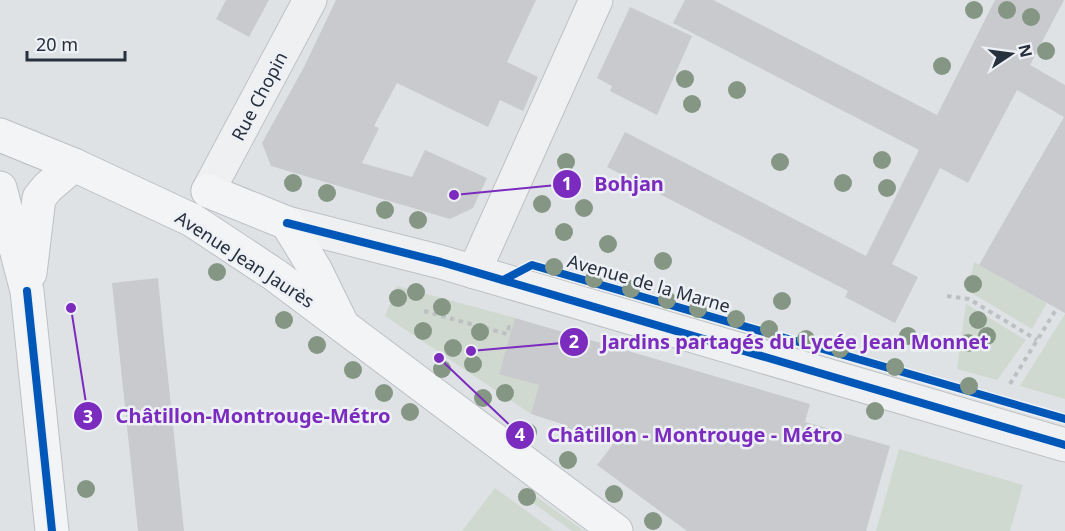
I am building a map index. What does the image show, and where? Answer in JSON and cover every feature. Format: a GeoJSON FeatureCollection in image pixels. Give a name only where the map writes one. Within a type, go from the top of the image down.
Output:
{"type":"FeatureCollection","features":[{"type":"Feature","properties":{"kind":"main road","name":"Avenue Jean Jaurès"},"geometry":{"type":"LineString","coordinates":[[6,137],[74,165],[192,220],[275,275],[616,531]]}},
{"type":"Feature","properties":{"kind":"main road"},"geometry":{"type":"LineString","coordinates":[[27,291],[39,198],[48,187],[74,165]]}},
{"type":"Feature","properties":{"kind":"main road"},"geometry":{"type":"LineString","coordinates":[[0,188],[27,291],[52,531]]}},
{"type":"Feature","properties":{"kind":"main road","name":"Avenue Jean Jaurès"},"geometry":{"type":"LineString","coordinates":[[208,191],[287,223],[315,269],[344,326]]}},
{"type":"Feature","properties":{"kind":"street","name":"Rue Chopin"},"geometry":{"type":"LineString","coordinates":[[208,191],[310,0]]}},
{"type":"Feature","properties":{"kind":"street"},"geometry":{"type":"LineString","coordinates":[[474,272],[596,0]]}},
{"type":"Feature","properties":{"kind":"street","name":"Avenue de la Marne"},"geometry":{"type":"LineString","coordinates":[[287,223],[380,245],[1065,445]]}},
{"type":"Feature","properties":{"kind":"path"},"geometry":{"type":"LineString","coordinates":[[947,297],[969,299],[1037,340]]}},
{"type":"Feature","properties":{"kind":"path"},"geometry":{"type":"LineString","coordinates":[[1010,384],[1057,308]]}},
{"type":"Feature","properties":{"kind":"path"},"geometry":{"type":"LineString","coordinates":[[424,311],[507,334],[509,327],[513,328]]}},
{"type":"Feature","properties":{"kind":"shaded area"},"geometry":{"type":"Polygon","coordinates":[[[974,262],[1047,303],[1032,329],[968,291],[974,262]]]}},
{"type":"Feature","properties":{"kind":"shaded area"},"geometry":{"type":"Polygon","coordinates":[[[397,286],[516,318],[499,373],[539,385],[531,414],[385,316],[397,286]]]}},
{"type":"Feature","properties":{"kind":"shaded area"},"geometry":{"type":"Polygon","coordinates":[[[966,304],[1026,340],[997,380],[957,369],[966,304]]]}},
{"type":"Feature","properties":{"kind":"shaded area"},"geometry":{"type":"Polygon","coordinates":[[[1065,314],[1065,399],[1020,386],[1065,314]]]}},
{"type":"Feature","properties":{"kind":"shaded area"},"geometry":{"type":"Polygon","coordinates":[[[899,449],[1023,485],[1010,531],[876,531],[899,449]]]}},
{"type":"Feature","properties":{"kind":"shaded area"},"geometry":{"type":"Polygon","coordinates":[[[523,487],[584,531],[572,531],[519,493],[523,487]]]}},
{"type":"Feature","properties":{"kind":"shaded area"},"geometry":{"type":"Polygon","coordinates":[[[495,488],[554,531],[462,531],[495,488]]]}},
{"type":"Feature","properties":{"kind":"building"},"geometry":{"type":"Polygon","coordinates":[[[226,0],[269,0],[249,37],[216,19],[226,0]]]}},
{"type":"Feature","properties":{"kind":"building"},"geometry":{"type":"Polygon","coordinates":[[[336,0],[536,0],[507,62],[538,77],[523,111],[500,100],[488,127],[397,83],[374,126],[379,128],[362,163],[412,177],[425,150],[487,178],[473,208],[450,219],[271,166],[262,143],[304,67],[336,0]]]}},
{"type":"Feature","properties":{"kind":"building"},"geometry":{"type":"Polygon","coordinates":[[[685,0],[713,0],[937,115],[995,0],[1064,0],[1030,65],[1065,85],[1065,313],[979,265],[1064,117],[1017,90],[968,183],[940,168],[892,264],[918,277],[895,323],[845,297],[848,291],[607,167],[625,132],[866,256],[919,150],[673,23],[685,0]]]}},
{"type":"Feature","properties":{"kind":"building"},"geometry":{"type":"Polygon","coordinates":[[[630,7],[692,36],[657,115],[610,91],[612,86],[597,78],[630,7]]]}},
{"type":"Feature","properties":{"kind":"building"},"geometry":{"type":"Polygon","coordinates":[[[158,278],[184,531],[138,531],[112,283],[158,278]]]}},
{"type":"Feature","properties":{"kind":"building"},"geometry":{"type":"Polygon","coordinates":[[[515,318],[810,404],[805,422],[890,446],[866,531],[687,531],[597,465],[614,443],[567,430],[568,426],[531,414],[539,385],[499,374],[515,318]]]}},
{"type":"Feature","properties":{"kind":"cycle path"},"geometry":{"type":"LineString","coordinates":[[287,223],[441,262],[1065,445]]}},
{"type":"Feature","properties":{"kind":"cycle path"},"geometry":{"type":"LineString","coordinates":[[503,280],[532,265],[1065,419]]}},
{"type":"Feature","properties":{"kind":"cycle path"},"geometry":{"type":"LineString","coordinates":[[27,291],[52,531]]}},
{"type":"Feature","properties":{"kind":"place","name":"Bohjan"},"geometry":{"type":"Point","coordinates":[454,195]}},
{"type":"Feature","properties":{"kind":"place","name":"Châtillon-Montrouge-Métro"},"geometry":{"type":"Point","coordinates":[71,308]}},
{"type":"Feature","properties":{"kind":"place","name":"Jardins partagés du Lycée Jean Monnet"},"geometry":{"type":"Point","coordinates":[471,351]}},
{"type":"Feature","properties":{"kind":"place","name":"Châtillon - Montrouge - Métro"},"geometry":{"type":"Point","coordinates":[439,358]}}]}
